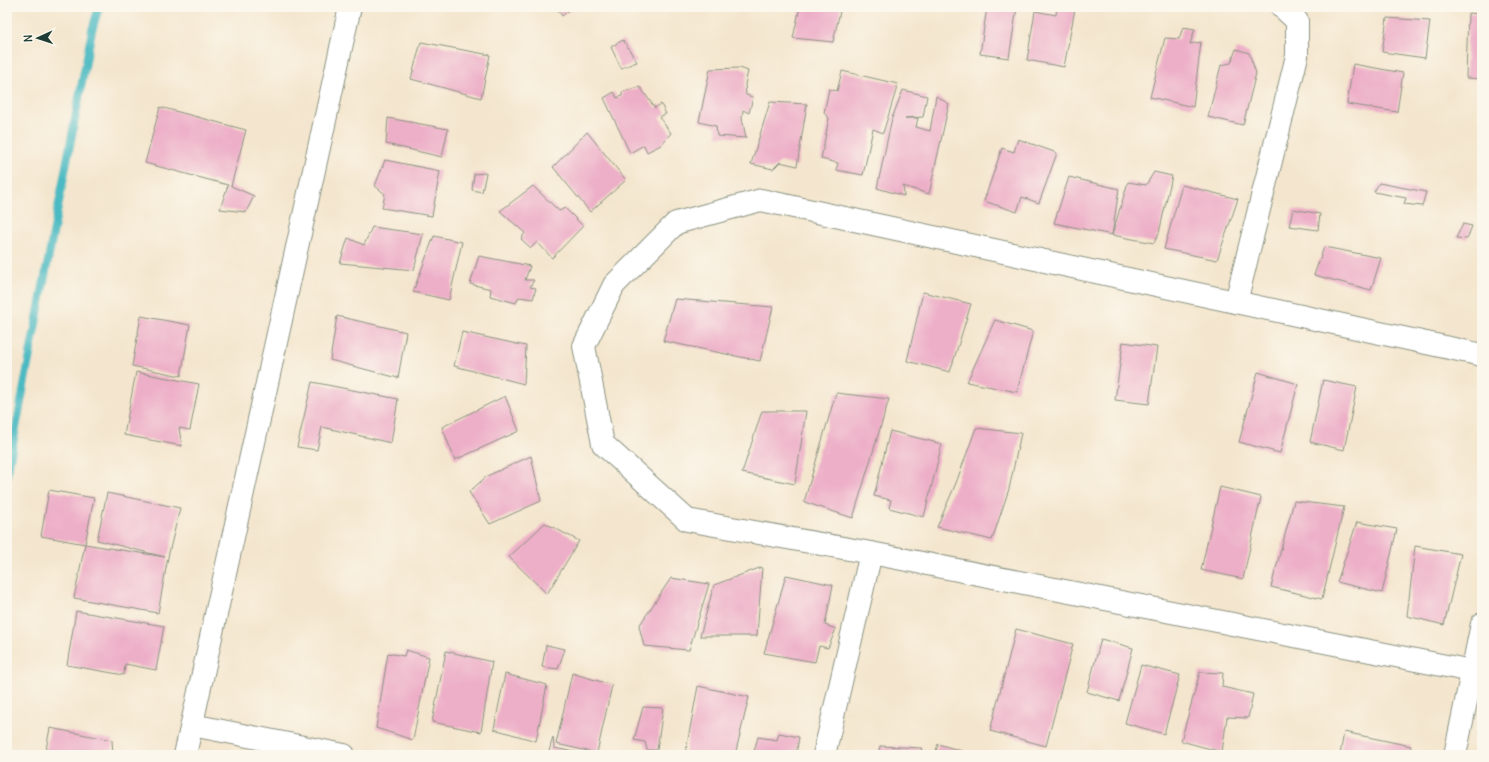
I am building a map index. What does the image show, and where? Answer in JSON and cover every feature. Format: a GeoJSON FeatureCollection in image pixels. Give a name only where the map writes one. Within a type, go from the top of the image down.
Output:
{"type":"FeatureCollection","features":[{"type":"Feature","properties":{"kind":"street"},"geometry":{"type":"LineString","coordinates":[[185,755],[350,7]]}},
{"type":"Feature","properties":{"kind":"street"},"geometry":{"type":"LineString","coordinates":[[1236,302],[1297,56],[1297,21],[1282,7]]}},
{"type":"Feature","properties":{"kind":"street"},"geometry":{"type":"LineString","coordinates":[[1477,673],[871,553],[687,520],[603,444],[584,346],[614,285],[676,223],[761,200],[1482,355]]}},
{"type":"Feature","properties":{"kind":"street"},"geometry":{"type":"LineString","coordinates":[[824,755],[871,553]]}},
{"type":"Feature","properties":{"kind":"street"},"geometry":{"type":"LineString","coordinates":[[1454,755],[1477,673],[1482,624]]}},
{"type":"Feature","properties":{"kind":"street"},"geometry":{"type":"LineString","coordinates":[[192,725],[344,755]]}},
{"type":"Feature","properties":{"kind":"building"},"geometry":{"type":"Polygon","coordinates":[[[556,7],[573,7],[562,16],[556,7]]]}},
{"type":"Feature","properties":{"kind":"building"},"geometry":{"type":"Polygon","coordinates":[[[800,7],[841,7],[833,42],[793,38],[800,7]]]}},
{"type":"Feature","properties":{"kind":"building"},"geometry":{"type":"Polygon","coordinates":[[[987,7],[1017,7],[1009,58],[980,54],[987,7]]]}},
{"type":"Feature","properties":{"kind":"building"},"geometry":{"type":"Polygon","coordinates":[[[1057,7],[1075,9],[1064,67],[1027,60],[1035,11],[1056,15],[1057,7]]]}},
{"type":"Feature","properties":{"kind":"building"},"geometry":{"type":"Polygon","coordinates":[[[1468,13],[1482,14],[1482,79],[1466,78],[1468,13]]]}},
{"type":"Feature","properties":{"kind":"building"},"geometry":{"type":"Polygon","coordinates":[[[1387,18],[1430,21],[1425,58],[1382,52],[1387,18]]]}},
{"type":"Feature","properties":{"kind":"building"},"geometry":{"type":"Polygon","coordinates":[[[1183,27],[1195,29],[1190,44],[1201,42],[1193,107],[1150,97],[1165,38],[1179,39],[1183,27]]]}},
{"type":"Feature","properties":{"kind":"building"},"geometry":{"type":"Polygon","coordinates":[[[623,40],[637,62],[621,68],[611,47],[623,40]]]}},
{"type":"Feature","properties":{"kind":"building"},"geometry":{"type":"Polygon","coordinates":[[[421,42],[490,55],[481,98],[411,79],[421,42]]]}},
{"type":"Feature","properties":{"kind":"building"},"geometry":{"type":"Polygon","coordinates":[[[1236,49],[1249,53],[1256,73],[1243,125],[1208,117],[1221,65],[1231,63],[1236,49]]]}},
{"type":"Feature","properties":{"kind":"building"},"geometry":{"type":"Polygon","coordinates":[[[1353,64],[1403,73],[1397,112],[1347,104],[1353,64]]]}},
{"type":"Feature","properties":{"kind":"building"},"geometry":{"type":"Polygon","coordinates":[[[740,68],[748,71],[745,84],[746,95],[753,97],[749,113],[743,110],[742,118],[746,138],[717,136],[716,126],[699,122],[710,69],[740,68]]]}},
{"type":"Feature","properties":{"kind":"building"},"geometry":{"type":"Polygon","coordinates":[[[842,71],[898,84],[883,133],[873,129],[863,175],[836,170],[838,163],[821,159],[829,118],[824,113],[829,89],[837,91],[842,71]]]}},
{"type":"Feature","properties":{"kind":"building"},"geometry":{"type":"Polygon","coordinates":[[[640,87],[655,108],[661,104],[666,114],[659,117],[671,133],[661,145],[647,152],[644,145],[630,153],[604,98],[614,92],[617,98],[622,96],[622,92],[640,87]]]}},
{"type":"Feature","properties":{"kind":"building"},"geometry":{"type":"Polygon","coordinates":[[[903,90],[927,96],[923,117],[905,118],[918,118],[916,127],[930,131],[936,96],[949,104],[929,194],[903,186],[904,196],[877,188],[892,118],[903,90]]]}},
{"type":"Feature","properties":{"kind":"building"},"geometry":{"type":"Polygon","coordinates":[[[770,102],[807,104],[797,166],[780,162],[773,169],[751,164],[770,102]]]}},
{"type":"Feature","properties":{"kind":"building"},"geometry":{"type":"Polygon","coordinates":[[[160,107],[246,130],[231,186],[254,196],[246,212],[220,209],[228,185],[145,163],[160,107]]]}},
{"type":"Feature","properties":{"kind":"building"},"geometry":{"type":"Polygon","coordinates":[[[388,118],[448,129],[442,157],[386,144],[388,118]]]}},
{"type":"Feature","properties":{"kind":"building"},"geometry":{"type":"Polygon","coordinates":[[[587,132],[626,180],[590,212],[553,167],[587,132]]]}},
{"type":"Feature","properties":{"kind":"building"},"geometry":{"type":"Polygon","coordinates":[[[1018,139],[1057,153],[1039,203],[1022,197],[1017,212],[984,201],[1002,148],[1014,152],[1018,139]]]}},
{"type":"Feature","properties":{"kind":"building"},"geometry":{"type":"Polygon","coordinates":[[[385,160],[440,171],[432,216],[382,208],[385,194],[375,186],[385,160]]]}},
{"type":"Feature","properties":{"kind":"building"},"geometry":{"type":"Polygon","coordinates":[[[1154,172],[1172,176],[1159,233],[1154,243],[1112,235],[1128,182],[1146,185],[1154,172]]]}},
{"type":"Feature","properties":{"kind":"building"},"geometry":{"type":"Polygon","coordinates":[[[486,173],[482,192],[472,190],[474,174],[486,173]]]}},
{"type":"Feature","properties":{"kind":"building"},"geometry":{"type":"Polygon","coordinates":[[[1069,177],[1119,189],[1112,235],[1054,223],[1069,177]]]}},
{"type":"Feature","properties":{"kind":"building"},"geometry":{"type":"Polygon","coordinates":[[[1379,183],[1426,192],[1422,206],[1404,204],[1406,198],[1374,192],[1379,183]]]}},
{"type":"Feature","properties":{"kind":"building"},"geometry":{"type":"Polygon","coordinates":[[[1182,185],[1238,199],[1217,260],[1164,249],[1182,185]]]}},
{"type":"Feature","properties":{"kind":"building"},"geometry":{"type":"Polygon","coordinates":[[[533,186],[559,211],[565,208],[583,226],[552,258],[537,242],[531,248],[521,239],[525,233],[500,211],[533,186]]]}},
{"type":"Feature","properties":{"kind":"building"},"geometry":{"type":"Polygon","coordinates":[[[1293,209],[1320,214],[1318,230],[1289,226],[1293,209]]]}},
{"type":"Feature","properties":{"kind":"building"},"geometry":{"type":"Polygon","coordinates":[[[1463,224],[1472,226],[1467,239],[1456,238],[1463,224]]]}},
{"type":"Feature","properties":{"kind":"building"},"geometry":{"type":"Polygon","coordinates":[[[372,227],[423,234],[414,270],[340,263],[348,238],[364,245],[372,227]]]}},
{"type":"Feature","properties":{"kind":"building"},"geometry":{"type":"Polygon","coordinates":[[[434,236],[462,242],[449,300],[413,292],[434,236]]]}},
{"type":"Feature","properties":{"kind":"building"},"geometry":{"type":"Polygon","coordinates":[[[1324,247],[1381,258],[1371,290],[1314,275],[1324,247]]]}},
{"type":"Feature","properties":{"kind":"building"},"geometry":{"type":"Polygon","coordinates":[[[479,256],[530,266],[525,280],[534,280],[530,287],[536,288],[533,299],[519,297],[516,303],[490,296],[491,289],[470,284],[479,256]]]}},
{"type":"Feature","properties":{"kind":"building"},"geometry":{"type":"Polygon","coordinates":[[[923,292],[971,304],[950,372],[907,361],[923,292]]]}},
{"type":"Feature","properties":{"kind":"building"},"geometry":{"type":"Polygon","coordinates":[[[675,299],[773,307],[760,361],[663,341],[675,299]]]}},
{"type":"Feature","properties":{"kind":"building"},"geometry":{"type":"Polygon","coordinates":[[[141,316],[190,325],[181,376],[132,366],[141,316]]]}},
{"type":"Feature","properties":{"kind":"building"},"geometry":{"type":"Polygon","coordinates":[[[337,316],[406,332],[398,378],[330,360],[337,316]]]}},
{"type":"Feature","properties":{"kind":"building"},"geometry":{"type":"Polygon","coordinates":[[[995,320],[1033,331],[1017,392],[967,382],[995,320]]]}},
{"type":"Feature","properties":{"kind":"building"},"geometry":{"type":"Polygon","coordinates":[[[462,332],[526,346],[524,384],[454,366],[462,332]]]}},
{"type":"Feature","properties":{"kind":"building"},"geometry":{"type":"Polygon","coordinates":[[[1123,342],[1157,347],[1149,404],[1115,400],[1123,342]]]}},
{"type":"Feature","properties":{"kind":"building"},"geometry":{"type":"Polygon","coordinates":[[[136,372],[199,384],[190,430],[179,428],[182,446],[124,435],[136,372]]]}},
{"type":"Feature","properties":{"kind":"building"},"geometry":{"type":"Polygon","coordinates":[[[1258,372],[1298,384],[1280,453],[1239,442],[1258,372]]]}},
{"type":"Feature","properties":{"kind":"building"},"geometry":{"type":"Polygon","coordinates":[[[1323,380],[1357,387],[1344,450],[1310,442],[1323,380]]]}},
{"type":"Feature","properties":{"kind":"building"},"geometry":{"type":"Polygon","coordinates":[[[312,382],[398,399],[391,443],[322,427],[317,450],[297,447],[312,382]]]}},
{"type":"Feature","properties":{"kind":"building"},"geometry":{"type":"Polygon","coordinates":[[[836,393],[889,399],[853,518],[804,502],[836,393]]]}},
{"type":"Feature","properties":{"kind":"building"},"geometry":{"type":"Polygon","coordinates":[[[505,396],[519,431],[455,460],[442,427],[505,396]]]}},
{"type":"Feature","properties":{"kind":"building"},"geometry":{"type":"Polygon","coordinates":[[[762,411],[806,411],[795,484],[742,473],[762,411]]]}},
{"type":"Feature","properties":{"kind":"building"},"geometry":{"type":"Polygon","coordinates":[[[976,428],[1021,433],[1009,489],[992,540],[937,527],[956,483],[976,428]]]}},
{"type":"Feature","properties":{"kind":"building"},"geometry":{"type":"Polygon","coordinates":[[[890,431],[942,444],[924,517],[889,508],[891,500],[874,496],[890,431]]]}},
{"type":"Feature","properties":{"kind":"building"},"geometry":{"type":"Polygon","coordinates":[[[531,456],[541,501],[490,524],[469,492],[487,476],[531,456]]]}},
{"type":"Feature","properties":{"kind":"building"},"geometry":{"type":"Polygon","coordinates":[[[1220,487],[1261,497],[1243,579],[1201,570],[1220,487]]]}},
{"type":"Feature","properties":{"kind":"building"},"geometry":{"type":"Polygon","coordinates":[[[49,490],[94,498],[85,544],[41,536],[49,490]]]}},
{"type":"Feature","properties":{"kind":"building"},"geometry":{"type":"Polygon","coordinates":[[[107,493],[180,508],[168,557],[158,613],[74,598],[85,544],[165,557],[97,540],[107,493]]]}},
{"type":"Feature","properties":{"kind":"building"},"geometry":{"type":"Polygon","coordinates":[[[1294,501],[1344,507],[1322,599],[1271,587],[1294,501]]]}},
{"type":"Feature","properties":{"kind":"building"},"geometry":{"type":"Polygon","coordinates":[[[1357,522],[1397,529],[1382,593],[1337,582],[1357,522]]]}},
{"type":"Feature","properties":{"kind":"building"},"geometry":{"type":"Polygon","coordinates":[[[545,523],[579,541],[547,594],[509,557],[545,523]]]}},
{"type":"Feature","properties":{"kind":"building"},"geometry":{"type":"Polygon","coordinates":[[[1415,546],[1461,554],[1444,625],[1407,616],[1415,546]]]}},
{"type":"Feature","properties":{"kind":"building"},"geometry":{"type":"Polygon","coordinates":[[[762,567],[757,636],[700,636],[714,585],[762,567]]]}},
{"type":"Feature","properties":{"kind":"building"},"geometry":{"type":"Polygon","coordinates":[[[786,575],[833,585],[825,625],[836,629],[828,648],[819,646],[815,662],[764,653],[786,575]]]}},
{"type":"Feature","properties":{"kind":"building"},"geometry":{"type":"Polygon","coordinates":[[[671,578],[709,584],[689,650],[644,646],[639,626],[671,578]]]}},
{"type":"Feature","properties":{"kind":"building"},"geometry":{"type":"Polygon","coordinates":[[[76,611],[164,626],[156,670],[125,664],[124,675],[67,665],[76,611]]]}},
{"type":"Feature","properties":{"kind":"building"},"geometry":{"type":"Polygon","coordinates":[[[1016,629],[1073,644],[1046,746],[990,731],[1016,629]]]}},
{"type":"Feature","properties":{"kind":"building"},"geometry":{"type":"Polygon","coordinates":[[[1101,639],[1133,648],[1119,701],[1087,692],[1101,639]]]}},
{"type":"Feature","properties":{"kind":"building"},"geometry":{"type":"Polygon","coordinates":[[[546,645],[565,649],[558,669],[542,667],[546,645]]]}},
{"type":"Feature","properties":{"kind":"building"},"geometry":{"type":"Polygon","coordinates":[[[406,650],[429,657],[413,740],[376,728],[388,653],[404,656],[406,650]]]}},
{"type":"Feature","properties":{"kind":"building"},"geometry":{"type":"Polygon","coordinates":[[[446,651],[492,662],[481,732],[432,722],[446,651]]]}},
{"type":"Feature","properties":{"kind":"building"},"geometry":{"type":"Polygon","coordinates":[[[1141,665],[1180,675],[1164,734],[1125,723],[1141,665]]]}},
{"type":"Feature","properties":{"kind":"building"},"geometry":{"type":"Polygon","coordinates":[[[1200,672],[1223,673],[1222,687],[1253,694],[1248,718],[1227,717],[1222,752],[1181,741],[1200,672]]]}},
{"type":"Feature","properties":{"kind":"building"},"geometry":{"type":"Polygon","coordinates":[[[572,673],[612,685],[597,753],[556,744],[572,673]]]}},
{"type":"Feature","properties":{"kind":"building"},"geometry":{"type":"Polygon","coordinates":[[[505,674],[547,685],[536,741],[494,729],[505,674]]]}},
{"type":"Feature","properties":{"kind":"building"},"geometry":{"type":"Polygon","coordinates":[[[698,686],[749,697],[735,755],[685,755],[698,686]]]}},
{"type":"Feature","properties":{"kind":"building"},"geometry":{"type":"Polygon","coordinates":[[[643,707],[663,708],[657,750],[647,750],[645,742],[634,740],[643,707]]]}},
{"type":"Feature","properties":{"kind":"building"},"geometry":{"type":"Polygon","coordinates":[[[50,728],[112,740],[113,755],[45,755],[50,728]]]}},
{"type":"Feature","properties":{"kind":"building"},"geometry":{"type":"Polygon","coordinates":[[[1344,732],[1411,746],[1409,755],[1340,755],[1344,732]]]}},
{"type":"Feature","properties":{"kind":"building"},"geometry":{"type":"Polygon","coordinates":[[[779,733],[799,737],[796,755],[753,755],[758,737],[777,740],[779,733]]]}},
{"type":"Feature","properties":{"kind":"building"},"geometry":{"type":"Polygon","coordinates":[[[553,737],[554,748],[580,753],[580,755],[548,755],[553,737]]]}},
{"type":"Feature","properties":{"kind":"building"},"geometry":{"type":"Polygon","coordinates":[[[938,744],[976,755],[935,755],[938,744]]]}},
{"type":"Feature","properties":{"kind":"building"},"geometry":{"type":"Polygon","coordinates":[[[880,746],[922,748],[920,755],[878,755],[880,746]]]}},
{"type":"Feature","properties":{"kind":"waterway"},"geometry":{"type":"LineString","coordinates":[[7,475],[92,30],[99,7]]}}]}
